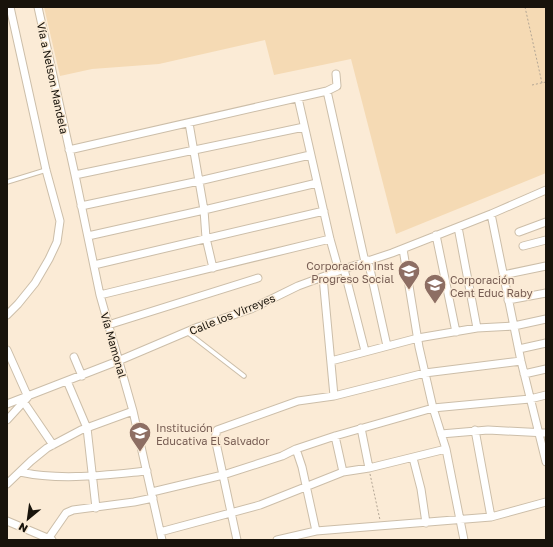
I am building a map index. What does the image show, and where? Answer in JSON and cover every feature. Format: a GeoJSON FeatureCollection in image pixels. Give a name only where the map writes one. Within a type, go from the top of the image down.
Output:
{"type":"FeatureCollection","features":[{"type":"Feature","properties":{"kind":"street"},"geometry":{"type":"LineString","coordinates":[[7,315],[35,283],[50,259],[57,242],[60,221],[46,170],[10,7]]}},
{"type":"Feature","properties":{"kind":"street","name":"Vía a Nelson Mandela"},"geometry":{"type":"LineString","coordinates":[[38,7],[69,150]]}},
{"type":"Feature","properties":{"kind":"street"},"geometry":{"type":"LineString","coordinates":[[69,150],[327,91],[336,86],[336,74]]}},
{"type":"Feature","properties":{"kind":"street"},"geometry":{"type":"LineString","coordinates":[[327,91],[387,346]]}},
{"type":"Feature","properties":{"kind":"street"},"geometry":{"type":"LineString","coordinates":[[298,98],[330,240],[341,270],[365,351]]}},
{"type":"Feature","properties":{"kind":"street"},"geometry":{"type":"LineString","coordinates":[[189,123],[204,210],[206,238],[212,268]]}},
{"type":"Feature","properties":{"kind":"street"},"geometry":{"type":"LineString","coordinates":[[75,175],[304,127]]}},
{"type":"Feature","properties":{"kind":"street","name":"Vía Mamonal"},"geometry":{"type":"LineString","coordinates":[[69,150],[100,295],[133,412],[162,540]]}},
{"type":"Feature","properties":{"kind":"street"},"geometry":{"type":"LineString","coordinates":[[81,206],[199,181],[310,155]]}},
{"type":"Feature","properties":{"kind":"street"},"geometry":{"type":"LineString","coordinates":[[88,236],[317,183]]}},
{"type":"Feature","properties":{"kind":"street","name":"Calle los Virreyes"},"geometry":{"type":"LineString","coordinates":[[7,404],[26,399],[187,332],[251,309],[298,286],[403,249],[491,214],[546,190]]}},
{"type":"Feature","properties":{"kind":"street"},"geometry":{"type":"LineString","coordinates":[[94,265],[324,211]]}},
{"type":"Feature","properties":{"kind":"street"},"geometry":{"type":"LineString","coordinates":[[491,214],[500,252],[503,275],[521,361],[546,462]]}},
{"type":"Feature","properties":{"kind":"street"},"geometry":{"type":"LineString","coordinates":[[519,232],[546,222]]}},
{"type":"Feature","properties":{"kind":"street"},"geometry":{"type":"LineString","coordinates":[[458,227],[477,328]]}},
{"type":"Feature","properties":{"kind":"street"},"geometry":{"type":"LineString","coordinates":[[436,236],[456,332]]}},
{"type":"Feature","properties":{"kind":"street"},"geometry":{"type":"LineString","coordinates":[[100,295],[330,240]]}},
{"type":"Feature","properties":{"kind":"street"},"geometry":{"type":"LineString","coordinates":[[523,246],[546,240]]}},
{"type":"Feature","properties":{"kind":"street"},"geometry":{"type":"LineString","coordinates":[[403,249],[425,373],[433,408],[446,449],[464,540]]}},
{"type":"Feature","properties":{"kind":"street"},"geometry":{"type":"LineString","coordinates":[[503,275],[546,266]]}},
{"type":"Feature","properties":{"kind":"street"},"geometry":{"type":"LineString","coordinates":[[323,277],[334,396]]}},
{"type":"Feature","properties":{"kind":"street"},"geometry":{"type":"LineString","coordinates":[[108,325],[258,278]]}},
{"type":"Feature","properties":{"kind":"street"},"geometry":{"type":"LineString","coordinates":[[508,300],[546,293]]}},
{"type":"Feature","properties":{"kind":"street"},"geometry":{"type":"LineString","coordinates":[[331,361],[418,338],[477,328],[514,326],[546,319]]}},
{"type":"Feature","properties":{"kind":"street"},"geometry":{"type":"LineString","coordinates":[[519,349],[546,343]]}},
{"type":"Feature","properties":{"kind":"street"},"geometry":{"type":"LineString","coordinates":[[7,350],[26,399],[53,445]]}},
{"type":"Feature","properties":{"kind":"street"},"geometry":{"type":"LineString","coordinates":[[74,357],[82,376]]}},
{"type":"Feature","properties":{"kind":"street"},"geometry":{"type":"LineString","coordinates":[[237,540],[215,438],[217,430],[298,401],[334,396],[425,373],[521,361]]}},
{"type":"Feature","properties":{"kind":"street"},"geometry":{"type":"LineString","coordinates":[[524,374],[546,368]]}},
{"type":"Feature","properties":{"kind":"street"},"geometry":{"type":"LineString","coordinates":[[68,381],[87,428],[96,508]]}},
{"type":"Feature","properties":{"kind":"street"},"geometry":{"type":"LineString","coordinates":[[7,521],[46,538],[66,513],[73,510],[134,502],[152,495],[223,475],[282,456],[296,449],[335,436],[433,408],[530,399],[546,395]]}},
{"type":"Feature","properties":{"kind":"street"},"geometry":{"type":"LineString","coordinates":[[7,420],[26,399]]}},
{"type":"Feature","properties":{"kind":"street"},"geometry":{"type":"LineString","coordinates":[[7,484],[47,448],[87,428],[133,412]]}},
{"type":"Feature","properties":{"kind":"street"},"geometry":{"type":"LineString","coordinates":[[361,428],[369,468]]}},
{"type":"Feature","properties":{"kind":"street"},"geometry":{"type":"LineString","coordinates":[[441,434],[475,430],[546,433]]}},
{"type":"Feature","properties":{"kind":"street"},"geometry":{"type":"LineString","coordinates":[[475,430],[491,518]]}},
{"type":"Feature","properties":{"kind":"street"},"geometry":{"type":"LineString","coordinates":[[335,436],[343,472]]}},
{"type":"Feature","properties":{"kind":"street"},"geometry":{"type":"LineString","coordinates":[[296,449],[307,487],[316,531]]}},
{"type":"Feature","properties":{"kind":"street"},"geometry":{"type":"LineString","coordinates":[[160,532],[260,505],[343,472],[369,468],[446,449]]}},
{"type":"Feature","properties":{"kind":"street"},"geometry":{"type":"LineString","coordinates":[[413,458],[421,489],[426,523]]}},
{"type":"Feature","properties":{"kind":"street"},"geometry":{"type":"LineString","coordinates":[[20,472],[39,476],[92,476],[146,471]]}},
{"type":"Feature","properties":{"kind":"street"},"geometry":{"type":"LineString","coordinates":[[277,540],[316,531],[491,518],[546,502]]}},
{"type":"Feature","properties":{"kind":"lane"},"geometry":{"type":"LineString","coordinates":[[7,182],[46,170]]}},
{"type":"Feature","properties":{"kind":"lane"},"geometry":{"type":"LineString","coordinates":[[187,332],[244,376]]}},
{"type":"Feature","properties":{"kind":"path"},"geometry":{"type":"LineString","coordinates":[[525,7],[542,83]]}},
{"type":"Feature","properties":{"kind":"path"},"geometry":{"type":"LineString","coordinates":[[532,86],[546,82]]}},
{"type":"Feature","properties":{"kind":"path"},"geometry":{"type":"LineString","coordinates":[[369,468],[382,526]]}},
{"type":"Feature","properties":{"kind":"shaded area"},"geometry":{"type":"Polygon","coordinates":[[[44,7],[546,7],[546,173],[396,234],[351,59],[274,75],[265,40],[159,64],[92,69],[60,76],[44,7]]]}},
{"type":"Feature","properties":{"kind":"place","name":"Corporación Inst Progreso Social"},"geometry":{"type":"Point","coordinates":[409,290]}},
{"type":"Feature","properties":{"kind":"place","name":"Corporación Cent Educ Raby"},"geometry":{"type":"Point","coordinates":[435,304]}},
{"type":"Feature","properties":{"kind":"place","name":"Institución Educativa El Salvador"},"geometry":{"type":"Point","coordinates":[140,452]}}]}
